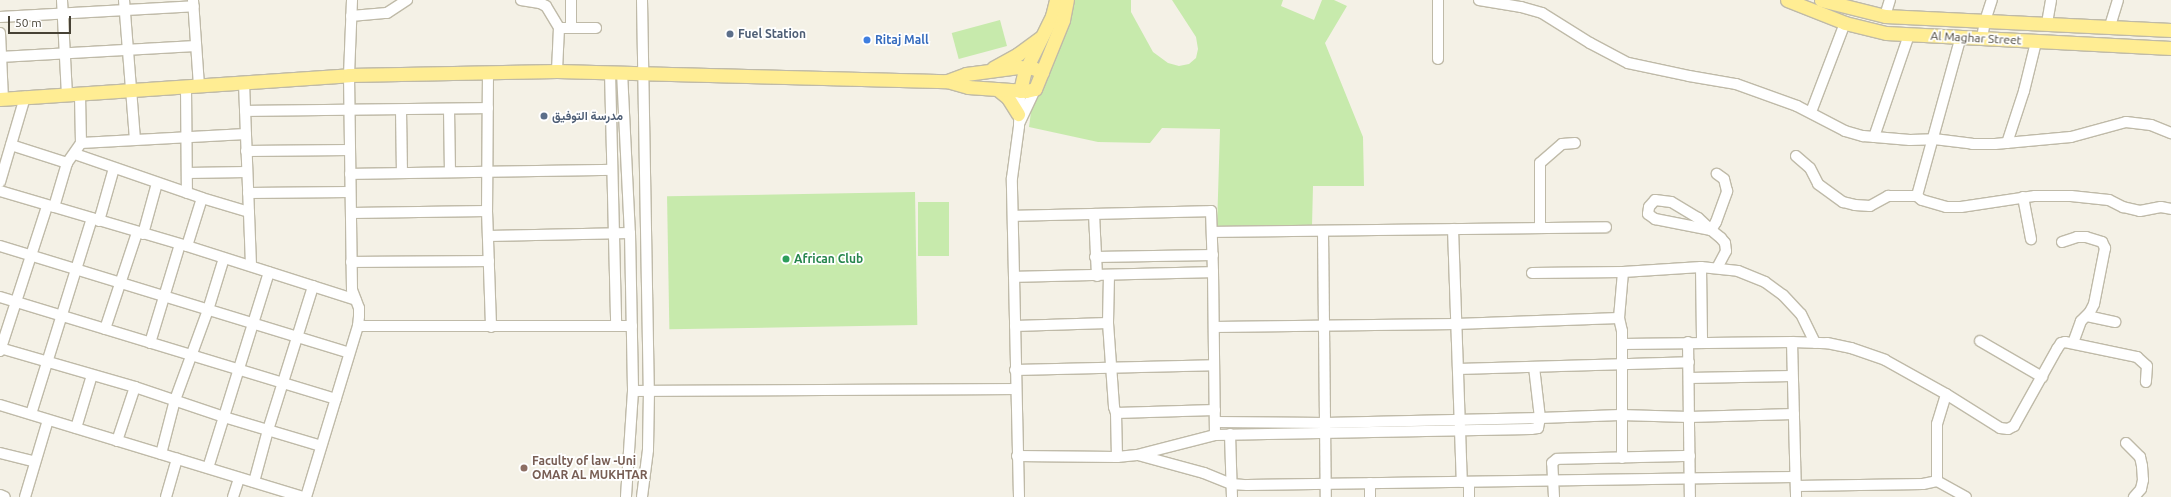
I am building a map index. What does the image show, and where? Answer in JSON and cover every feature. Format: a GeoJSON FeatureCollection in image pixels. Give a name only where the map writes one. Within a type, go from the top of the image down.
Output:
{"type":"FeatureCollection","features":[{"type":"Feature","properties":{"kind":"main road"},"geometry":{"type":"LineString","coordinates":[[1020,91],[1028,67],[1052,16],[1056,0]]}},
{"type":"Feature","properties":{"kind":"main road"},"geometry":{"type":"LineString","coordinates":[[2,99],[349,75],[557,71],[947,81],[968,87],[1020,91],[1035,89],[1063,20],[1067,0]]}},
{"type":"Feature","properties":{"kind":"main road","name":"Al Maghar Street"},"geometry":{"type":"LineString","coordinates":[[1787,0],[1845,23],[1886,32],[1909,35],[1961,36],[2036,42],[2171,48]]}},
{"type":"Feature","properties":{"kind":"main road","name":"Al Maghar Street"},"geometry":{"type":"LineString","coordinates":[[1821,0],[1885,16],[2171,30]]}},
{"type":"Feature","properties":{"kind":"main road"},"geometry":{"type":"LineString","coordinates":[[986,71],[1018,54],[1043,35]]}},
{"type":"Feature","properties":{"kind":"main road"},"geometry":{"type":"LineString","coordinates":[[947,81],[966,74],[1028,67],[1042,72]]}},
{"type":"Feature","properties":{"kind":"main road"},"geometry":{"type":"LineString","coordinates":[[997,89],[1008,98],[1018,120]]}},
{"type":"Feature","properties":{"kind":"street"},"geometry":{"type":"LineString","coordinates":[[62,0],[65,54],[81,144],[67,163],[51,206],[30,255],[0,349],[135,387],[224,417],[321,446]]}},
{"type":"Feature","properties":{"kind":"street"},"geometry":{"type":"LineString","coordinates":[[306,497],[358,326],[359,308],[352,290],[351,262],[349,75],[352,0]]}},
{"type":"Feature","properties":{"kind":"street"},"geometry":{"type":"LineString","coordinates":[[351,16],[387,13],[407,0]]}},
{"type":"Feature","properties":{"kind":"street"},"geometry":{"type":"LineString","coordinates":[[521,0],[540,3],[546,6],[559,28],[557,71]]}},
{"type":"Feature","properties":{"kind":"street"},"geometry":{"type":"LineString","coordinates":[[571,0],[571,28]]}},
{"type":"Feature","properties":{"kind":"street"},"geometry":{"type":"LineString","coordinates":[[642,0],[649,391],[648,450],[642,497]]}},
{"type":"Feature","properties":{"kind":"street"},"geometry":{"type":"LineString","coordinates":[[1438,0],[1438,59]]}},
{"type":"Feature","properties":{"kind":"street"},"geometry":{"type":"LineString","coordinates":[[1885,16],[1890,0]]}},
{"type":"Feature","properties":{"kind":"street"},"geometry":{"type":"LineString","coordinates":[[1982,38],[1985,21],[1992,0]]}},
{"type":"Feature","properties":{"kind":"street"},"geometry":{"type":"LineString","coordinates":[[2048,23],[2051,0]]}},
{"type":"Feature","properties":{"kind":"street"},"geometry":{"type":"LineString","coordinates":[[2110,26],[2118,0]]}},
{"type":"Feature","properties":{"kind":"street"},"geometry":{"type":"LineString","coordinates":[[1485,1],[1521,7],[1542,14],[1590,43],[1628,63],[1736,84],[1811,112],[1846,131],[1874,137],[1934,139],[1972,144],[2007,143],[2071,137],[2126,122],[2150,125],[2171,133]]}},
{"type":"Feature","properties":{"kind":"street"},"geometry":{"type":"LineString","coordinates":[[0,17],[62,13],[125,5],[194,3],[196,46],[186,136],[187,193]]}},
{"type":"Feature","properties":{"kind":"street"},"geometry":{"type":"LineString","coordinates":[[125,5],[135,140]]}},
{"type":"Feature","properties":{"kind":"street"},"geometry":{"type":"LineString","coordinates":[[1811,112],[1845,23]]}},
{"type":"Feature","properties":{"kind":"street"},"geometry":{"type":"LineString","coordinates":[[559,28],[596,28]]}},
{"type":"Feature","properties":{"kind":"street"},"geometry":{"type":"LineString","coordinates":[[0,33],[2,99]]}},
{"type":"Feature","properties":{"kind":"street"},"geometry":{"type":"LineString","coordinates":[[1874,137],[1909,35]]}},
{"type":"Feature","properties":{"kind":"street"},"geometry":{"type":"LineString","coordinates":[[1917,196],[1934,139],[1961,36]]}},
{"type":"Feature","properties":{"kind":"street"},"geometry":{"type":"LineString","coordinates":[[2007,143],[2024,91],[2036,42]]}},
{"type":"Feature","properties":{"kind":"street"},"geometry":{"type":"LineString","coordinates":[[0,57],[196,46]]}},
{"type":"Feature","properties":{"kind":"street"},"geometry":{"type":"LineString","coordinates":[[488,72],[487,211],[491,327]]}},
{"type":"Feature","properties":{"kind":"street"},"geometry":{"type":"LineString","coordinates":[[616,72],[612,170],[616,326]]}},
{"type":"Feature","properties":{"kind":"street"},"geometry":{"type":"LineString","coordinates":[[616,72],[630,233],[633,391],[626,497]]}},
{"type":"Feature","properties":{"kind":"street"},"geometry":{"type":"LineString","coordinates":[[244,83],[251,266]]}},
{"type":"Feature","properties":{"kind":"street"},"geometry":{"type":"LineString","coordinates":[[1018,120],[1035,89]]}},
{"type":"Feature","properties":{"kind":"street"},"geometry":{"type":"LineString","coordinates":[[1018,497],[1012,178],[1020,91]]}},
{"type":"Feature","properties":{"kind":"street"},"geometry":{"type":"LineString","coordinates":[[0,182],[25,97]]}},
{"type":"Feature","properties":{"kind":"street"},"geometry":{"type":"LineString","coordinates":[[245,111],[488,108]]}},
{"type":"Feature","properties":{"kind":"street"},"geometry":{"type":"LineString","coordinates":[[449,109],[450,171]]}},
{"type":"Feature","properties":{"kind":"street"},"geometry":{"type":"LineString","coordinates":[[400,110],[402,172]]}},
{"type":"Feature","properties":{"kind":"street"},"geometry":{"type":"LineString","coordinates":[[81,144],[186,136],[246,134]]}},
{"type":"Feature","properties":{"kind":"street"},"geometry":{"type":"LineString","coordinates":[[1540,227],[1540,162],[1562,144],[1575,143]]}},
{"type":"Feature","properties":{"kind":"street"},"geometry":{"type":"LineString","coordinates":[[11,145],[67,163]]}},
{"type":"Feature","properties":{"kind":"street"},"geometry":{"type":"LineString","coordinates":[[246,151],[350,150]]}},
{"type":"Feature","properties":{"kind":"street"},"geometry":{"type":"LineString","coordinates":[[75,154],[187,193],[249,212]]}},
{"type":"Feature","properties":{"kind":"street"},"geometry":{"type":"LineString","coordinates":[[1796,156],[1810,168],[1818,184],[1843,202],[1855,205],[1870,206],[1888,196],[1917,196],[1922,200],[1946,207],[1961,207],[2023,197],[2071,196],[2109,200],[2123,207],[2140,211],[2161,208],[2171,209]]}},
{"type":"Feature","properties":{"kind":"street"},"geometry":{"type":"LineString","coordinates":[[31,414],[76,269],[114,168]]}},
{"type":"Feature","properties":{"kind":"street"},"geometry":{"type":"LineString","coordinates":[[350,174],[450,171],[612,170]]}},
{"type":"Feature","properties":{"kind":"street"},"geometry":{"type":"LineString","coordinates":[[187,173],[247,172]]}},
{"type":"Feature","properties":{"kind":"street"},"geometry":{"type":"LineString","coordinates":[[1711,230],[1716,222],[1727,191],[1724,179],[1717,174]]}},
{"type":"Feature","properties":{"kind":"street"},"geometry":{"type":"LineString","coordinates":[[105,329],[157,182]]}},
{"type":"Feature","properties":{"kind":"street"},"geometry":{"type":"LineString","coordinates":[[0,191],[183,245],[356,300]]}},
{"type":"Feature","properties":{"kind":"street"},"geometry":{"type":"LineString","coordinates":[[248,193],[350,192]]}},
{"type":"Feature","properties":{"kind":"street"},"geometry":{"type":"LineString","coordinates":[[2023,197],[2031,239]]}},
{"type":"Feature","properties":{"kind":"street"},"geometry":{"type":"LineString","coordinates":[[150,343],[164,296],[202,198]]}},
{"type":"Feature","properties":{"kind":"street"},"geometry":{"type":"LineString","coordinates":[[1711,230],[1655,219],[1648,214],[1649,208],[1656,200],[1671,202],[1698,218],[1711,230],[1725,243],[1726,247],[1717,268]]}},
{"type":"Feature","properties":{"kind":"street"},"geometry":{"type":"LineString","coordinates":[[351,213],[487,211]]}},
{"type":"Feature","properties":{"kind":"street"},"geometry":{"type":"LineString","coordinates":[[1013,216],[1211,211],[1216,422],[1215,435]]}},
{"type":"Feature","properties":{"kind":"street"},"geometry":{"type":"LineString","coordinates":[[1094,214],[1097,276]]}},
{"type":"Feature","properties":{"kind":"street"},"geometry":{"type":"LineString","coordinates":[[1212,232],[1606,227]]}},
{"type":"Feature","properties":{"kind":"street"},"geometry":{"type":"LineString","coordinates":[[1454,229],[1459,430],[1465,482],[1469,497]]}},
{"type":"Feature","properties":{"kind":"street"},"geometry":{"type":"LineString","coordinates":[[1323,231],[1326,497]]}},
{"type":"Feature","properties":{"kind":"street"},"geometry":{"type":"LineString","coordinates":[[488,236],[630,233]]}},
{"type":"Feature","properties":{"kind":"street"},"geometry":{"type":"LineString","coordinates":[[2062,242],[2077,237],[2086,237],[2102,242],[2104,245],[2094,304],[2087,316],[2081,321],[2073,343]]}},
{"type":"Feature","properties":{"kind":"street"},"geometry":{"type":"LineString","coordinates":[[0,246],[349,353]]}},
{"type":"Feature","properties":{"kind":"street"},"geometry":{"type":"LineString","coordinates":[[1095,257],[1213,255]]}},
{"type":"Feature","properties":{"kind":"street"},"geometry":{"type":"LineString","coordinates":[[161,454],[176,400],[208,310],[224,258]]}},
{"type":"Feature","properties":{"kind":"street"},"geometry":{"type":"LineString","coordinates":[[351,262],[489,261]]}},
{"type":"Feature","properties":{"kind":"street"},"geometry":{"type":"LineString","coordinates":[[1701,267],[1702,342]]}},
{"type":"Feature","properties":{"kind":"street"},"geometry":{"type":"LineString","coordinates":[[1532,273],[1623,272],[1701,267],[1738,271],[1765,282],[1783,295],[1801,314],[1815,343]]}},
{"type":"Feature","properties":{"kind":"street"},"geometry":{"type":"LineString","coordinates":[[208,468],[269,272]]}},
{"type":"Feature","properties":{"kind":"street"},"geometry":{"type":"LineString","coordinates":[[1014,277],[1213,272]]}},
{"type":"Feature","properties":{"kind":"street"},"geometry":{"type":"LineString","coordinates":[[1622,458],[1620,415],[1622,344],[1619,318],[1623,272]]}},
{"type":"Feature","properties":{"kind":"street"},"geometry":{"type":"LineString","coordinates":[[1109,275],[1108,323],[1113,368],[1117,457]]}},
{"type":"Feature","properties":{"kind":"street"},"geometry":{"type":"LineString","coordinates":[[254,482],[268,430],[313,286]]}},
{"type":"Feature","properties":{"kind":"street"},"geometry":{"type":"LineString","coordinates":[[0,297],[336,399]]}},
{"type":"Feature","properties":{"kind":"street"},"geometry":{"type":"LineString","coordinates":[[2087,316],[2115,322]]}},
{"type":"Feature","properties":{"kind":"street"},"geometry":{"type":"LineString","coordinates":[[1214,327],[1323,327],[1619,318]]}},
{"type":"Feature","properties":{"kind":"street"},"geometry":{"type":"LineString","coordinates":[[1015,326],[1108,323]]}},
{"type":"Feature","properties":{"kind":"street"},"geometry":{"type":"LineString","coordinates":[[358,326],[632,326]]}},
{"type":"Feature","properties":{"kind":"street"},"geometry":{"type":"LineString","coordinates":[[1980,341],[2042,377]]}},
{"type":"Feature","properties":{"kind":"street"},"geometry":{"type":"LineString","coordinates":[[1688,342],[1690,497]]}},
{"type":"Feature","properties":{"kind":"street"},"geometry":{"type":"LineString","coordinates":[[1622,344],[1688,342],[1792,342],[1815,343],[1851,348],[1885,360],[1946,394],[2000,428],[2008,429],[2014,426],[2061,343],[2073,343],[2142,360],[2147,366],[2146,382]]}},
{"type":"Feature","properties":{"kind":"street"},"geometry":{"type":"LineString","coordinates":[[1792,342],[1796,497]]}},
{"type":"Feature","properties":{"kind":"street"},"geometry":{"type":"LineString","coordinates":[[1458,370],[1689,362]]}},
{"type":"Feature","properties":{"kind":"street"},"geometry":{"type":"LineString","coordinates":[[1015,370],[1214,365]]}},
{"type":"Feature","properties":{"kind":"street"},"geometry":{"type":"LineString","coordinates":[[1216,422],[1325,428],[1459,430],[1538,428],[1540,418],[1534,367]]}},
{"type":"Feature","properties":{"kind":"street"},"geometry":{"type":"LineString","coordinates":[[76,428],[92,375]]}},
{"type":"Feature","properties":{"kind":"street"},"geometry":{"type":"LineString","coordinates":[[1689,378],[1792,376]]}},
{"type":"Feature","properties":{"kind":"street"},"geometry":{"type":"LineString","coordinates":[[117,441],[135,387]]}},
{"type":"Feature","properties":{"kind":"street"},"geometry":{"type":"LineString","coordinates":[[633,391],[1015,388]]}},
{"type":"Feature","properties":{"kind":"street"},"geometry":{"type":"LineString","coordinates":[[1937,480],[1937,424],[1946,394]]}},
{"type":"Feature","properties":{"kind":"street"},"geometry":{"type":"LineString","coordinates":[[0,405],[297,496]]}},
{"type":"Feature","properties":{"kind":"street"},"geometry":{"type":"LineString","coordinates":[[1116,413],[1215,410]]}},
{"type":"Feature","properties":{"kind":"street"},"geometry":{"type":"LineString","coordinates":[[1017,456],[1117,457],[1137,455],[1215,435],[1459,419],[1620,415],[1689,416],[1794,414]]}},
{"type":"Feature","properties":{"kind":"street"},"geometry":{"type":"LineString","coordinates":[[25,497],[48,420]]}},
{"type":"Feature","properties":{"kind":"street"},"geometry":{"type":"LineString","coordinates":[[1230,434],[1232,497]]}},
{"type":"Feature","properties":{"kind":"street"},"geometry":{"type":"LineString","coordinates":[[2126,443],[2140,457],[2142,466],[2143,480],[2141,488],[2134,497]]}},
{"type":"Feature","properties":{"kind":"street"},"geometry":{"type":"LineString","coordinates":[[0,452],[35,462]]}},
{"type":"Feature","properties":{"kind":"street"},"geometry":{"type":"LineString","coordinates":[[1137,455],[1204,473],[1231,484],[1325,484],[1690,478],[1796,482],[1923,484],[1937,480],[1966,497]]}},
{"type":"Feature","properties":{"kind":"street"},"geometry":{"type":"LineString","coordinates":[[1554,497],[1552,463],[1554,460],[1690,456]]}},
{"type":"Feature","properties":{"kind":"street"},"geometry":{"type":"LineString","coordinates":[[166,497],[177,459]]}},
{"type":"Feature","properties":{"kind":"street"},"geometry":{"type":"LineString","coordinates":[[233,497],[239,478]]}},
{"type":"Feature","properties":{"kind":"street"},"geometry":{"type":"LineString","coordinates":[[1370,483],[1370,497]]}},
{"type":"Feature","properties":{"kind":"street"},"geometry":{"type":"LineString","coordinates":[[0,495],[5,497]]}},
{"type":"Feature","properties":{"kind":"green space"},"geometry":{"type":"Polygon","coordinates":[[[1069,0],[1131,0],[1131,12],[1153,52],[1168,63],[1179,66],[1189,64],[1196,58],[1198,49],[1196,37],[1172,0],[1283,0],[1281,6],[1314,20],[1322,0],[1334,0],[1347,6],[1325,43],[1363,137],[1364,186],[1313,186],[1312,226],[1217,228],[1220,129],[1162,128],[1150,143],[1098,142],[1029,127],[1032,104],[1069,0]]]}},
{"type":"Feature","properties":{"kind":"green space"},"geometry":{"type":"Polygon","coordinates":[[[1000,20],[1007,46],[959,59],[952,33],[1000,20]]]}},
{"type":"Feature","properties":{"kind":"green space","name":"African Club"},"geometry":{"type":"Polygon","coordinates":[[[915,192],[917,325],[669,329],[667,196],[915,192]]]}},
{"type":"Feature","properties":{"kind":"green space"},"geometry":{"type":"Polygon","coordinates":[[[918,202],[949,202],[949,256],[918,256],[918,202]]]}},
{"type":"Feature","properties":{"kind":"place","name":"Fuel Station"},"geometry":{"type":"Point","coordinates":[730,34]}},
{"type":"Feature","properties":{"kind":"place","name":"Ritaj Mall"},"geometry":{"type":"Point","coordinates":[867,40]}},
{"type":"Feature","properties":{"kind":"place","name":"مدرسة التوفيق"},"geometry":{"type":"Point","coordinates":[544,116]}},
{"type":"Feature","properties":{"kind":"place","name":"African Club"},"geometry":{"type":"Point","coordinates":[786,259]}},
{"type":"Feature","properties":{"kind":"place","name":"Faculty of law -Uni OMAR AL MUKHTAR"},"geometry":{"type":"Point","coordinates":[524,468]}}]}
